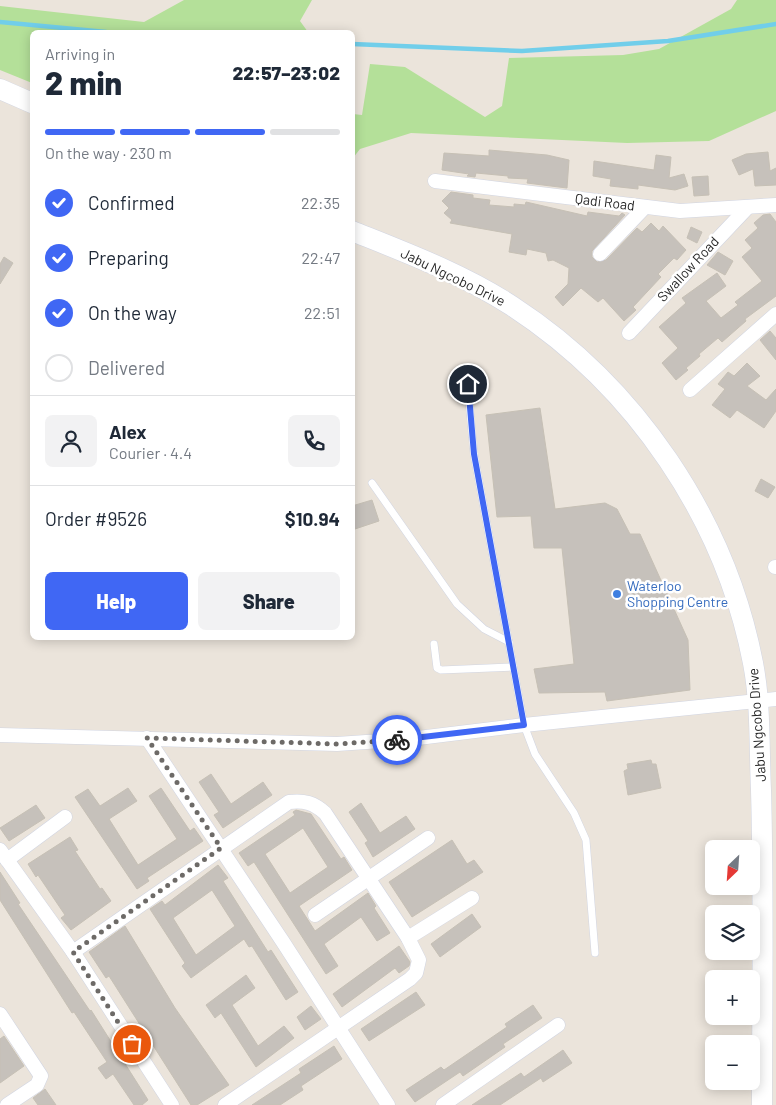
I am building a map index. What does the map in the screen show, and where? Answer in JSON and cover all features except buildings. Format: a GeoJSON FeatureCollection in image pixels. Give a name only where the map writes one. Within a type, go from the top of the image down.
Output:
{"type":"FeatureCollection","features":[{"type":"Feature","properties":{"kind":"main road"},"geometry":{"type":"LineString","coordinates":[[0,90],[30,101]]}},
{"type":"Feature","properties":{"kind":"main road","name":"Jabu Ngcobo Drive"},"geometry":{"type":"LineString","coordinates":[[355,232],[428,262],[468,281],[510,305],[550,332],[586,363],[643,425],[693,500],[728,574],[753,663],[767,700],[762,844],[762,1105]]}},
{"type":"Feature","properties":{"kind":"street","name":"Qadi Road"},"geometry":{"type":"LineString","coordinates":[[435,181],[645,207],[693,211],[776,205]]}},
{"type":"Feature","properties":{"kind":"street","name":"Swallow Road"},"geometry":{"type":"LineString","coordinates":[[629,333],[748,206]]}},
{"type":"Feature","properties":{"kind":"street"},"geometry":{"type":"LineString","coordinates":[[600,254],[645,207]]}},
{"type":"Feature","properties":{"kind":"street"},"geometry":{"type":"LineString","coordinates":[[690,390],[776,314]]}},
{"type":"Feature","properties":{"kind":"street"},"geometry":{"type":"LineString","coordinates":[[0,735],[337,744],[410,740],[524,725],[767,700]]}},
{"type":"Feature","properties":{"kind":"street"},"geometry":{"type":"LineString","coordinates":[[147,738],[388,1105]]}},
{"type":"Feature","properties":{"kind":"street"},"geometry":{"type":"LineString","coordinates":[[73,952],[289,802],[308,802],[317,806],[325,813],[408,938],[419,960],[416,973],[224,1105]]}},
{"type":"Feature","properties":{"kind":"street"},"geometry":{"type":"LineString","coordinates":[[65,817],[3,855],[73,952],[172,1105]]}},
{"type":"Feature","properties":{"kind":"street"},"geometry":{"type":"LineString","coordinates":[[315,915],[428,838]]}},
{"type":"Feature","properties":{"kind":"street"},"geometry":{"type":"LineString","coordinates":[[408,938],[472,898]]}},
{"type":"Feature","properties":{"kind":"street"},"geometry":{"type":"LineString","coordinates":[[2,1022],[40,1076],[37,1085],[6,1105]]}},
{"type":"Feature","properties":{"kind":"street"},"geometry":{"type":"LineString","coordinates":[[443,1105],[558,1025]]}},
{"type":"Feature","properties":{"kind":"lane"},"geometry":{"type":"LineString","coordinates":[[468,368],[469,408],[474,454],[524,725],[535,754],[574,813],[586,840],[595,952]]}},
{"type":"Feature","properties":{"kind":"lane"},"geometry":{"type":"LineString","coordinates":[[372,483],[457,604],[484,629],[509,642]]}},
{"type":"Feature","properties":{"kind":"lane"},"geometry":{"type":"LineString","coordinates":[[434,644],[437,668],[441,670],[513,667]]}},
{"type":"Feature","properties":{"kind":"green space"},"geometry":{"type":"Polygon","coordinates":[[[184,0],[312,0],[300,21],[307,30],[30,30],[30,82],[0,70],[0,6],[144,22],[184,0]]]}},
{"type":"Feature","properties":{"kind":"green space"},"geometry":{"type":"Polygon","coordinates":[[[737,0],[776,0],[776,111],[709,141],[627,143],[411,133],[360,149],[355,155],[355,114],[362,115],[370,64],[405,67],[485,117],[502,106],[509,58],[623,55],[659,49],[731,9],[737,0]]]}},
{"type":"Feature","properties":{"kind":"waterway"},"geometry":{"type":"LineString","coordinates":[[0,22],[85,30]]}},
{"type":"Feature","properties":{"kind":"waterway"},"geometry":{"type":"LineString","coordinates":[[355,44],[522,51],[668,41],[776,24]]}},
{"type":"Feature","properties":{"kind":"way so far"},"geometry":{"type":"LineString","coordinates":[[132,1044],[73,952],[221,848],[147,738],[226,742],[337,744],[397,740]]}},
{"type":"Feature","properties":{"kind":"place","name":"Waterloo Shopping Centre"},"geometry":{"type":"Point","coordinates":[617,594]}},
{"type":"Feature","properties":{"kind":"route"},"geometry":{"type":"LineString","coordinates":[[397,740],[410,740],[524,725],[474,454],[468,384]]}}]}
